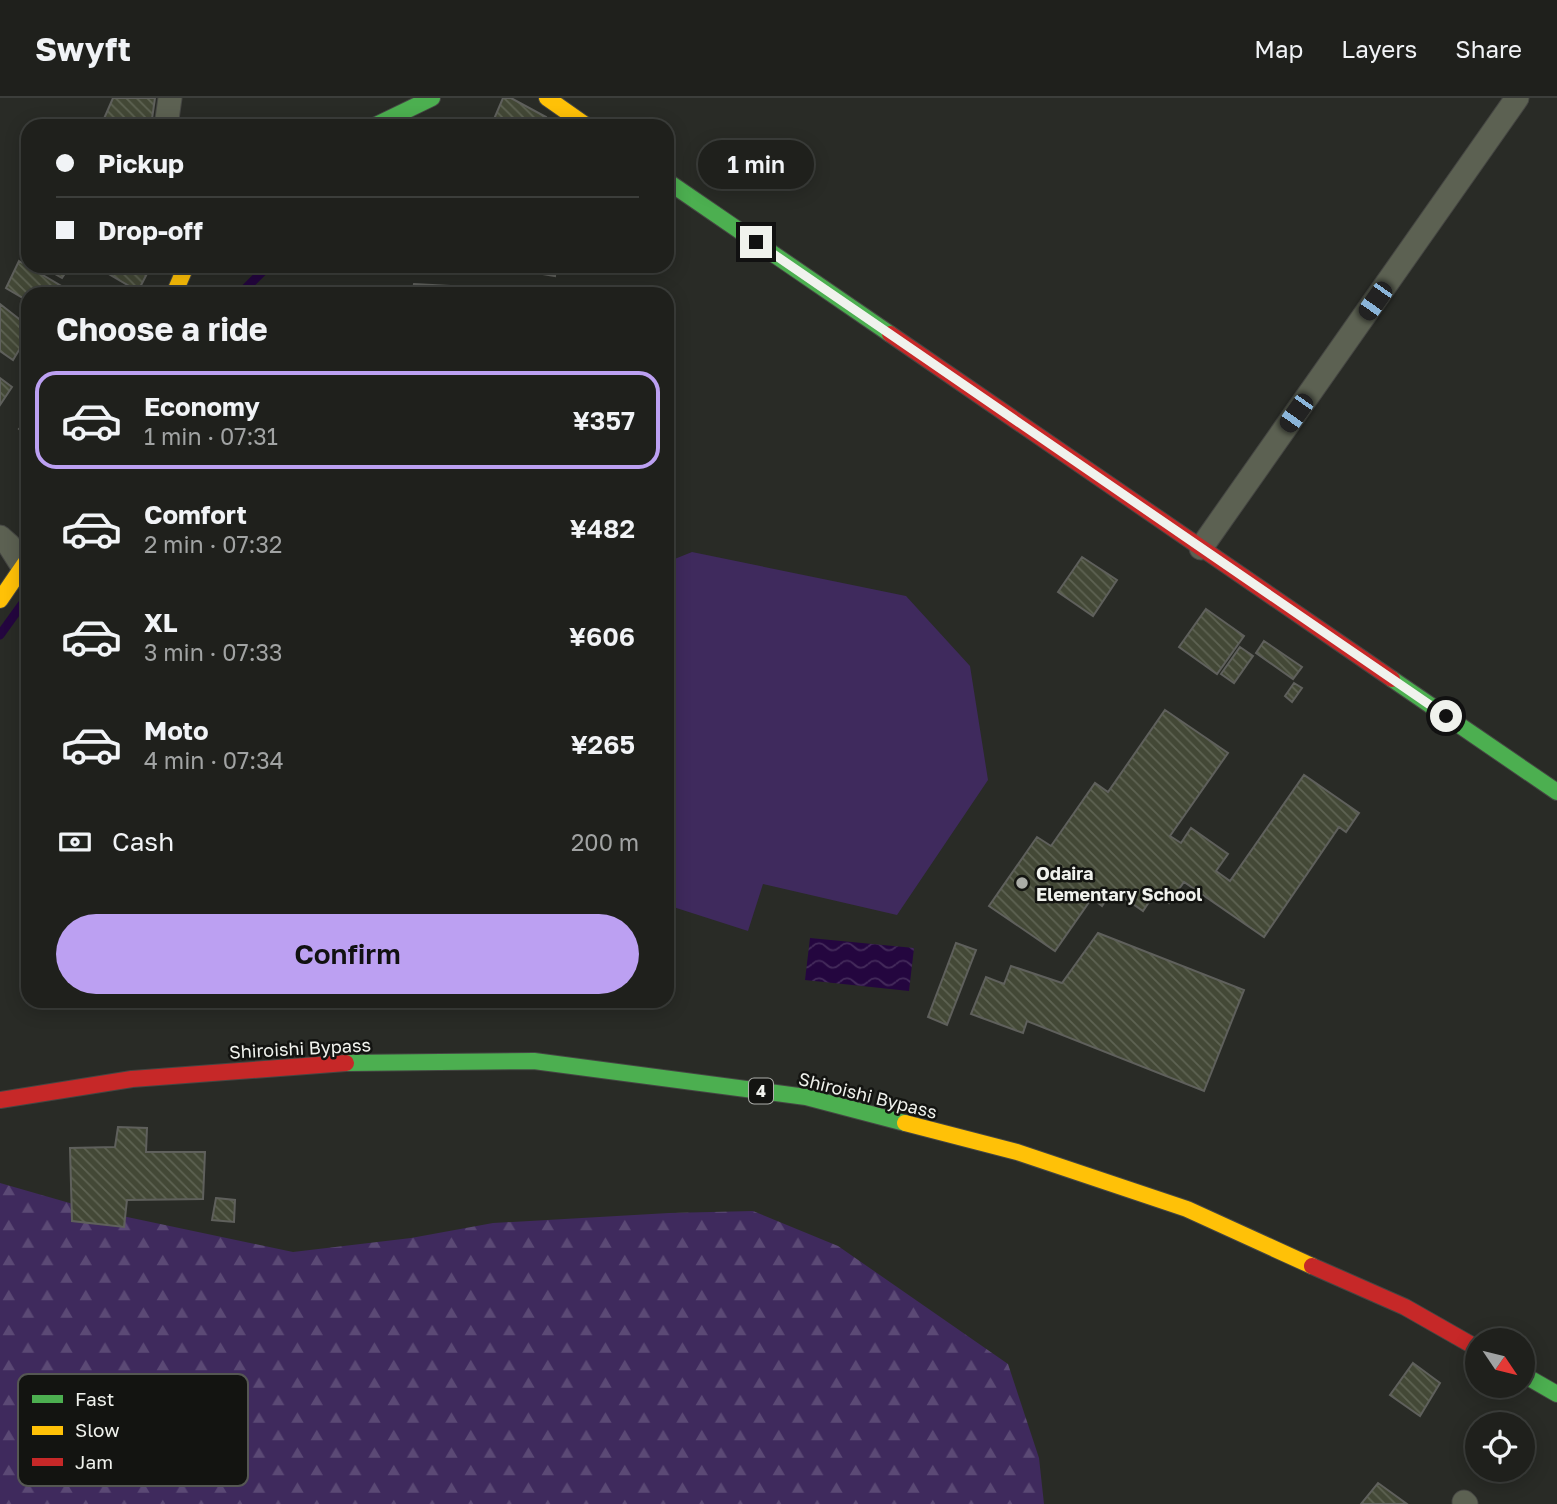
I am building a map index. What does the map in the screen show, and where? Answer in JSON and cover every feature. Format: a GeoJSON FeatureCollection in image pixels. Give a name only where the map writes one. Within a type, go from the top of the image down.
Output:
{"type":"FeatureCollection","features":[{"type":"Feature","properties":{"kind":"main road"},"geometry":{"type":"LineString","coordinates":[[388,119],[432,98]]}},
{"type":"Feature","properties":{"kind":"main road"},"geometry":{"type":"LineString","coordinates":[[547,98],[577,119]]}},
{"type":"Feature","properties":{"kind":"main road"},"geometry":{"type":"LineString","coordinates":[[674,186],[1557,792]]}},
{"type":"Feature","properties":{"kind":"main road"},"geometry":{"type":"LineString","coordinates":[[0,600],[21,570]]}},
{"type":"Feature","properties":{"kind":"main road","name":"Shiroishi Bypass"},"geometry":{"type":"LineString","coordinates":[[0,1100],[145,1078],[345,1063],[534,1061],[806,1097],[1017,1152],[1187,1209],[1405,1307],[1465,1341]]}},
{"type":"Feature","properties":{"kind":"main road"},"geometry":{"type":"LineString","coordinates":[[1535,1381],[1557,1394]]}},
{"type":"Feature","properties":{"kind":"street"},"geometry":{"type":"LineString","coordinates":[[167,119],[170,98]]}},
{"type":"Feature","properties":{"kind":"street"},"geometry":{"type":"LineString","coordinates":[[1201,548],[1517,98]]}},
{"type":"Feature","properties":{"kind":"street"},"geometry":{"type":"LineString","coordinates":[[0,537],[21,558]]}},
{"type":"Feature","properties":{"kind":"green space"},"geometry":{"type":"Polygon","coordinates":[[[692,552],[906,596],[970,666],[988,780],[897,915],[763,884],[748,931],[674,907],[674,559],[692,552]]]}},
{"type":"Feature","properties":{"kind":"green space"},"geometry":{"type":"Polygon","coordinates":[[[0,1183],[94,1210],[293,1252],[411,1238],[493,1223],[753,1211],[838,1246],[1008,1364],[1039,1458],[1044,1504],[0,1504],[0,1183]]]}},
{"type":"Feature","properties":{"kind":"water"},"geometry":{"type":"Polygon","coordinates":[[[810,938],[914,948],[909,991],[805,980],[810,938]]]}},
{"type":"Feature","properties":{"kind":"building"},"geometry":{"type":"Polygon","coordinates":[[[113,98],[155,98],[152,119],[104,119],[113,98]]]}},
{"type":"Feature","properties":{"kind":"building"},"geometry":{"type":"Polygon","coordinates":[[[503,98],[511,98],[546,117],[545,119],[494,119],[503,98]]]}},
{"type":"Feature","properties":{"kind":"building"},"geometry":{"type":"Polygon","coordinates":[[[19,261],[21,273],[39,273],[63,287],[21,287],[21,297],[6,288],[19,261]]]}},
{"type":"Feature","properties":{"kind":"building"},"geometry":{"type":"Polygon","coordinates":[[[107,273],[147,273],[140,287],[131,287],[107,273]]]}},
{"type":"Feature","properties":{"kind":"building"},"geometry":{"type":"Polygon","coordinates":[[[414,284],[469,287],[413,287],[414,284]]]}},
{"type":"Feature","properties":{"kind":"building"},"geometry":{"type":"Polygon","coordinates":[[[0,304],[21,320],[21,347],[13,360],[0,351],[0,304]]]}},
{"type":"Feature","properties":{"kind":"building"},"geometry":{"type":"Polygon","coordinates":[[[0,378],[12,387],[0,405],[0,378]]]}},
{"type":"Feature","properties":{"kind":"building"},"geometry":{"type":"Polygon","coordinates":[[[1082,557],[1117,580],[1093,616],[1058,592],[1082,557]]]}},
{"type":"Feature","properties":{"kind":"building"},"geometry":{"type":"Polygon","coordinates":[[[1206,609],[1244,636],[1217,674],[1179,647],[1206,609]]]}},
{"type":"Feature","properties":{"kind":"building"},"geometry":{"type":"Polygon","coordinates":[[[1264,641],[1302,667],[1293,679],[1256,653],[1264,641]]]}},
{"type":"Feature","properties":{"kind":"building"},"geometry":{"type":"Polygon","coordinates":[[[1240,647],[1253,656],[1234,683],[1221,674],[1240,647]]]}},
{"type":"Feature","properties":{"kind":"building"},"geometry":{"type":"Polygon","coordinates":[[[1294,683],[1302,688],[1292,702],[1285,696],[1294,683]]]}},
{"type":"Feature","properties":{"kind":"building"},"geometry":{"type":"Polygon","coordinates":[[[1165,710],[1228,753],[1170,836],[1181,843],[1191,828],[1228,854],[1216,871],[1230,881],[1304,775],[1359,813],[1346,832],[1339,827],[1264,937],[1184,882],[1169,903],[1155,893],[1143,911],[1113,890],[1102,906],[1092,898],[1055,951],[989,906],[1037,837],[1051,846],[1095,783],[1108,792],[1165,710]]]}},
{"type":"Feature","properties":{"kind":"building"},"geometry":{"type":"Polygon","coordinates":[[[1098,933],[1244,990],[1204,1091],[1027,1021],[1023,1033],[971,1014],[986,977],[1004,984],[1011,966],[1062,983],[1098,933]]]}},
{"type":"Feature","properties":{"kind":"building"},"geometry":{"type":"Polygon","coordinates":[[[956,943],[976,950],[947,1025],[928,1017],[956,943]]]}},
{"type":"Feature","properties":{"kind":"building"},"geometry":{"type":"Polygon","coordinates":[[[118,1127],[147,1128],[146,1152],[205,1152],[203,1199],[127,1200],[124,1227],[72,1221],[70,1148],[115,1147],[118,1127]]]}},
{"type":"Feature","properties":{"kind":"building"},"geometry":{"type":"Polygon","coordinates":[[[216,1198],[235,1200],[234,1222],[212,1220],[216,1198]]]}},
{"type":"Feature","properties":{"kind":"building"},"geometry":{"type":"Polygon","coordinates":[[[1413,1363],[1440,1383],[1420,1416],[1390,1395],[1413,1363]]]}},
{"type":"Feature","properties":{"kind":"building"},"geometry":{"type":"Polygon","coordinates":[[[1378,1483],[1407,1504],[1361,1504],[1378,1483]]]}},
{"type":"Feature","properties":{"kind":"waterway"},"geometry":{"type":"LineString","coordinates":[[247,287],[261,273]]}},
{"type":"Feature","properties":{"kind":"waterway"},"geometry":{"type":"LineString","coordinates":[[0,635],[21,606]]}},
{"type":"Feature","properties":{"kind":"traffic: fast"},"geometry":{"type":"LineString","coordinates":[[388,119],[432,98]]}},
{"type":"Feature","properties":{"kind":"traffic: fast"},"geometry":{"type":"LineString","coordinates":[[674,186],[890,334]]}},
{"type":"Feature","properties":{"kind":"traffic: fast"},"geometry":{"type":"LineString","coordinates":[[1392,679],[1557,792]]}},
{"type":"Feature","properties":{"kind":"traffic: fast"},"geometry":{"type":"LineString","coordinates":[[346,1063],[534,1061],[806,1097],[905,1123]]}},
{"type":"Feature","properties":{"kind":"traffic: fast"},"geometry":{"type":"LineString","coordinates":[[1535,1381],[1557,1394]]}},
{"type":"Feature","properties":{"kind":"traffic: slow"},"geometry":{"type":"LineString","coordinates":[[547,98],[577,119]]}},
{"type":"Feature","properties":{"kind":"traffic: slow"},"geometry":{"type":"LineString","coordinates":[[177,287],[183,273]]}},
{"type":"Feature","properties":{"kind":"traffic: slow"},"geometry":{"type":"LineString","coordinates":[[0,600],[21,569]]}},
{"type":"Feature","properties":{"kind":"traffic: slow"},"geometry":{"type":"LineString","coordinates":[[905,1123],[1017,1152],[1187,1209],[1312,1266]]}},
{"type":"Feature","properties":{"kind":"traffic: jam"},"geometry":{"type":"LineString","coordinates":[[890,334],[1392,679]]}},
{"type":"Feature","properties":{"kind":"traffic: jam"},"geometry":{"type":"LineString","coordinates":[[0,1100],[132,1079],[346,1063]]}},
{"type":"Feature","properties":{"kind":"traffic: jam"},"geometry":{"type":"LineString","coordinates":[[1312,1266],[1405,1307],[1465,1341]]}},
{"type":"Feature","properties":{"kind":"place","name":"Odaira Elementary School"},"geometry":{"type":"Point","coordinates":[1022,883]}},
{"type":"Feature","properties":{"kind":"route"},"geometry":{"type":"LineString","coordinates":[[756,242],[1446,716]]}}]}
